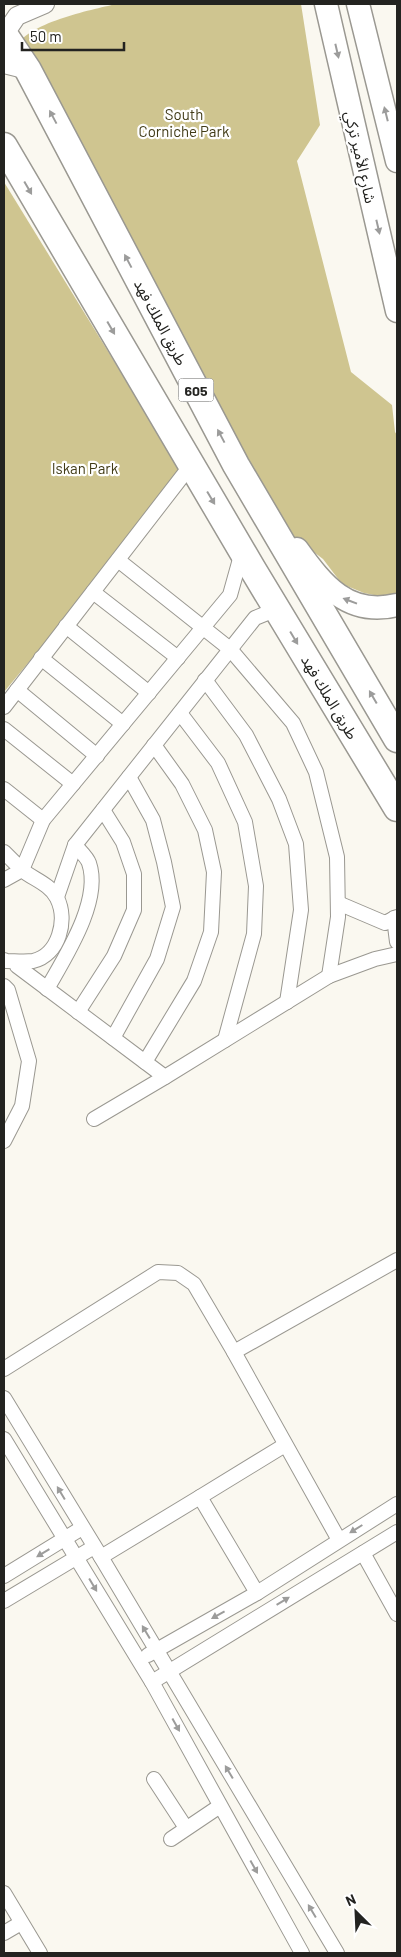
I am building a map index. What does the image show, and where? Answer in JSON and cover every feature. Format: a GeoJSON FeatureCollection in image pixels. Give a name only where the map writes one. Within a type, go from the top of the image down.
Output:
{"type":"FeatureCollection","features":[{"type":"Feature","properties":{"kind":"highway","name":"طريق الملك فهد"},"geometry":{"type":"LineString","coordinates":[[8,26],[16,67],[236,465],[395,735]]}},
{"type":"Feature","properties":{"kind":"highway","name":"طريق الملك فهد"},"geometry":{"type":"LineString","coordinates":[[4,146],[277,610],[397,808]]}},
{"type":"Feature","properties":{"kind":"highway"},"geometry":{"type":"LineString","coordinates":[[395,735],[390,742],[397,758]]}},
{"type":"Feature","properties":{"kind":"highway"},"geometry":{"type":"LineString","coordinates":[[367,758],[381,772],[394,772],[397,766]]}},
{"type":"Feature","properties":{"kind":"highway"},"geometry":{"type":"LineString","coordinates":[[397,786],[395,790],[397,803]]}},
{"type":"Feature","properties":{"kind":"main road","name":"شارع الأمير تركي"},"geometry":{"type":"LineString","coordinates":[[326,4],[397,311]]}},
{"type":"Feature","properties":{"kind":"main road"},"geometry":{"type":"LineString","coordinates":[[358,4],[397,161]]}},
{"type":"Feature","properties":{"kind":"main road"},"geometry":{"type":"LineString","coordinates":[[236,465],[315,574],[341,598],[364,607],[388,607],[397,604]]}},
{"type":"Feature","properties":{"kind":"street"},"geometry":{"type":"LineString","coordinates":[[8,26],[45,4]]}},
{"type":"Feature","properties":{"kind":"street"},"geometry":{"type":"LineString","coordinates":[[4,707],[191,465]]}},
{"type":"Feature","properties":{"kind":"street"},"geometry":{"type":"LineString","coordinates":[[4,880],[22,870],[44,820],[230,595],[242,551]]}},
{"type":"Feature","properties":{"kind":"street"},"geometry":{"type":"LineString","coordinates":[[118,560],[230,649],[293,723],[316,772],[337,857],[338,917],[329,976]]}},
{"type":"Feature","properties":{"kind":"street"},"geometry":{"type":"LineString","coordinates":[[93,592],[178,658]]}},
{"type":"Feature","properties":{"kind":"street"},"geometry":{"type":"LineString","coordinates":[[57,897],[75,845],[255,618],[277,610]]}},
{"type":"Feature","properties":{"kind":"street"},"geometry":{"type":"LineString","coordinates":[[66,626],[149,693]]}},
{"type":"Feature","properties":{"kind":"street"},"geometry":{"type":"LineString","coordinates":[[41,658],[123,724]]}},
{"type":"Feature","properties":{"kind":"street"},"geometry":{"type":"LineString","coordinates":[[205,680],[246,735],[279,799],[296,844],[301,910],[287,1002]]}},
{"type":"Feature","properties":{"kind":"street"},"geometry":{"type":"LineString","coordinates":[[17,690],[97,756]]}},
{"type":"Feature","properties":{"kind":"street"},"geometry":{"type":"LineString","coordinates":[[180,713],[218,762],[245,822],[256,886],[254,934],[225,1040]]}},
{"type":"Feature","properties":{"kind":"street"},"geometry":{"type":"LineString","coordinates":[[4,729],[73,784]]}},
{"type":"Feature","properties":{"kind":"street"},"geometry":{"type":"LineString","coordinates":[[145,1062],[194,981],[211,932],[214,872],[205,830],[182,784],[154,745]]}},
{"type":"Feature","properties":{"kind":"street"},"geometry":{"type":"LineString","coordinates":[[112,1038],[157,959],[172,908],[164,862],[153,820],[129,776]]}},
{"type":"Feature","properties":{"kind":"street"},"geometry":{"type":"LineString","coordinates":[[4,789],[44,820]]}},
{"type":"Feature","properties":{"kind":"street"},"geometry":{"type":"LineString","coordinates":[[78,1012],[114,956],[134,910],[134,874],[123,842],[103,810]]}},
{"type":"Feature","properties":{"kind":"street"},"geometry":{"type":"LineString","coordinates":[[47,988],[84,918],[92,890],[89,863],[75,845]]}},
{"type":"Feature","properties":{"kind":"street"},"geometry":{"type":"LineString","coordinates":[[4,852],[30,877],[44,883],[57,897],[63,914],[58,938],[50,952],[17,966],[6,988],[29,1062],[22,1106],[4,1141]]}},
{"type":"Feature","properties":{"kind":"street"},"geometry":{"type":"LineString","coordinates":[[338,903],[385,923],[396,918],[397,942]]}},
{"type":"Feature","properties":{"kind":"street"},"geometry":{"type":"LineString","coordinates":[[94,1119],[329,976],[375,959],[397,954]]}},
{"type":"Feature","properties":{"kind":"street"},"geometry":{"type":"LineString","coordinates":[[4,960],[33,960]]}},
{"type":"Feature","properties":{"kind":"street"},"geometry":{"type":"LineString","coordinates":[[17,966],[165,1077]]}},
{"type":"Feature","properties":{"kind":"street"},"geometry":{"type":"LineString","coordinates":[[234,1352],[397,1260]]}},
{"type":"Feature","properties":{"kind":"street"},"geometry":{"type":"LineString","coordinates":[[4,1369],[158,1272],[178,1272],[194,1284],[339,1540]]}},
{"type":"Feature","properties":{"kind":"street"},"geometry":{"type":"LineString","coordinates":[[4,1398],[337,1953]]}},
{"type":"Feature","properties":{"kind":"street"},"geometry":{"type":"LineString","coordinates":[[4,1439],[64,1540],[76,1556],[140,1661],[302,1953]]}},
{"type":"Feature","properties":{"kind":"street"},"geometry":{"type":"LineString","coordinates":[[4,1601],[76,1556],[98,1552],[200,1497],[285,1445]]}},
{"type":"Feature","properties":{"kind":"street"},"geometry":{"type":"LineString","coordinates":[[200,1497],[257,1593]]}},
{"type":"Feature","properties":{"kind":"street"},"geometry":{"type":"LineString","coordinates":[[140,1661],[257,1593],[397,1504]]}},
{"type":"Feature","properties":{"kind":"street"},"geometry":{"type":"LineString","coordinates":[[4,1576],[82,1528]]}},
{"type":"Feature","properties":{"kind":"street"},"geometry":{"type":"LineString","coordinates":[[152,1682],[168,1670],[397,1532]]}},
{"type":"Feature","properties":{"kind":"street"},"geometry":{"type":"LineString","coordinates":[[363,1553],[397,1614]]}},
{"type":"Feature","properties":{"kind":"street"},"geometry":{"type":"LineString","coordinates":[[154,1780],[186,1828]]}},
{"type":"Feature","properties":{"kind":"street"},"geometry":{"type":"LineString","coordinates":[[171,1839],[220,1806]]}},
{"type":"Feature","properties":{"kind":"street"},"geometry":{"type":"LineString","coordinates":[[4,1893],[40,1953]]}},
{"type":"Feature","properties":{"kind":"street"},"geometry":{"type":"LineString","coordinates":[[4,1933],[21,1924]]}},
{"type":"Feature","properties":{"kind":"green space","name":"South Corniche Park"},"geometry":{"type":"Polygon","coordinates":[[[116,4],[301,4],[320,125],[297,161],[351,372],[392,405],[397,435],[397,594],[384,597],[364,593],[342,584],[323,559],[294,537],[11,68],[15,49],[21,40],[31,32],[60,19],[116,4]]]}},
{"type":"Feature","properties":{"kind":"green space","name":"Iskan Park"},"geometry":{"type":"Polygon","coordinates":[[[4,182],[184,475],[4,692],[4,182]]]}}]}
